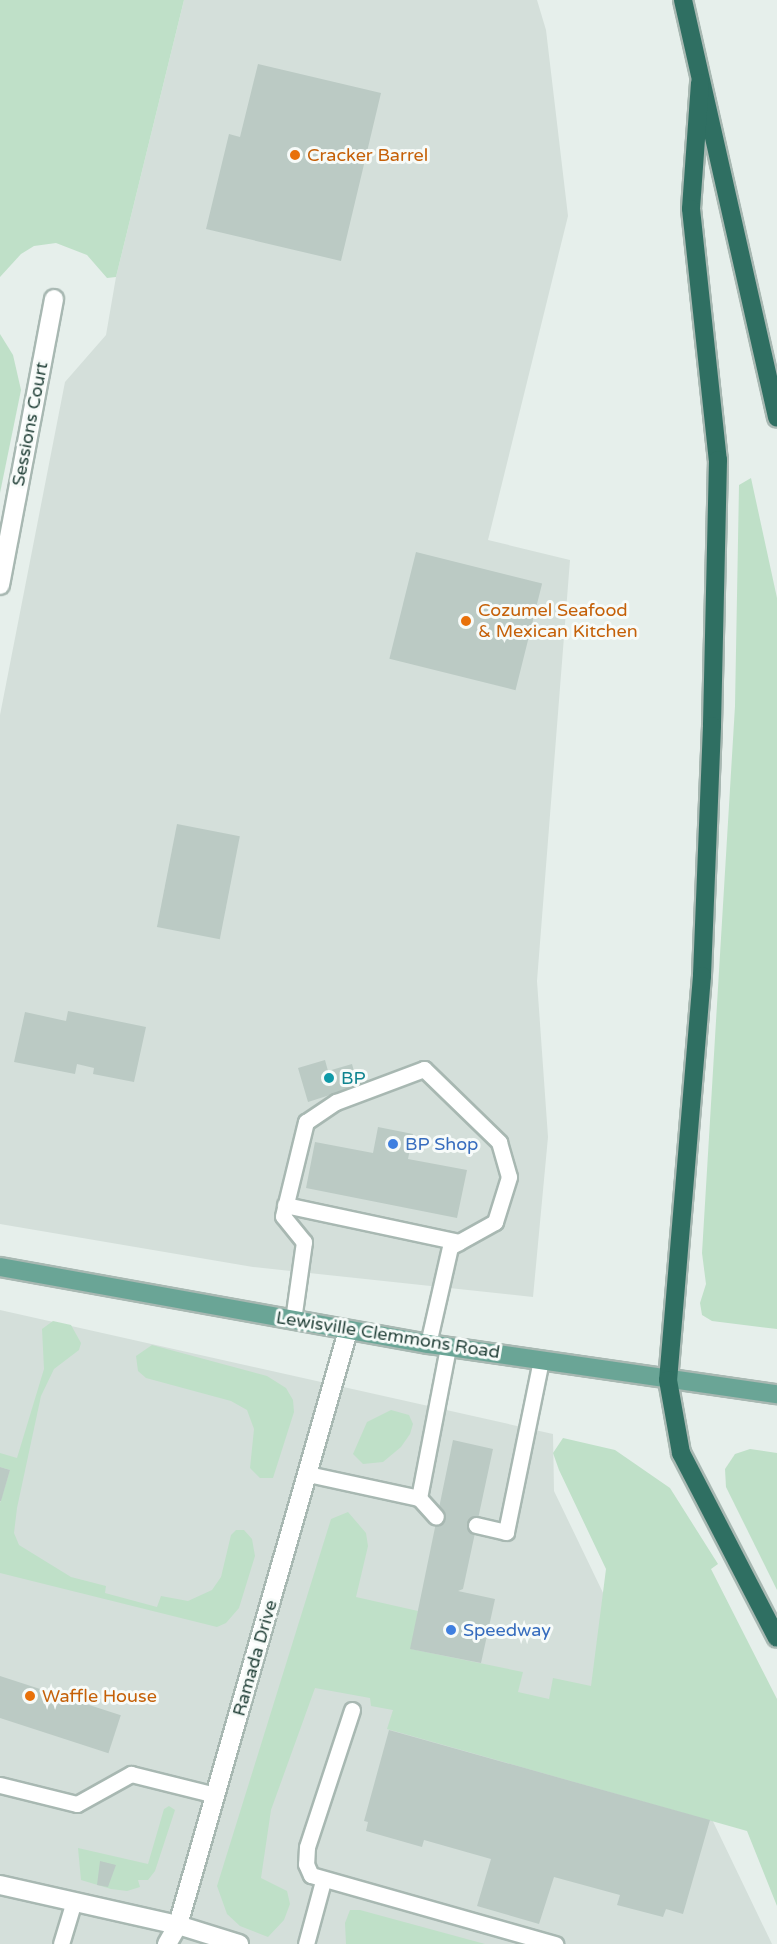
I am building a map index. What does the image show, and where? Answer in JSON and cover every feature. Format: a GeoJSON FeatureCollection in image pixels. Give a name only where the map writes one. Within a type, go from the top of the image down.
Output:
{"type":"FeatureCollection","features":[{"type":"Feature","properties":{"kind":"highway"},"geometry":{"type":"LineString","coordinates":[[683,0],[777,418]]}},
{"type":"Feature","properties":{"kind":"highway"},"geometry":{"type":"LineString","coordinates":[[700,83],[691,209],[718,460],[712,726],[702,976],[668,1380],[681,1453],[777,1638]]}},
{"type":"Feature","properties":{"kind":"main road","name":"Lewisville Clemmons Road"},"geometry":{"type":"LineString","coordinates":[[0,1267],[348,1331],[668,1380],[777,1394]]}},
{"type":"Feature","properties":{"kind":"street","name":"Sessions Court"},"geometry":{"type":"LineString","coordinates":[[0,585],[54,299]]}},
{"type":"Feature","properties":{"kind":"street","name":"Ramada Drive"},"geometry":{"type":"LineString","coordinates":[[178,1925],[348,1331]]}},
{"type":"Feature","properties":{"kind":"street"},"geometry":{"type":"LineString","coordinates":[[0,1885],[178,1925],[238,1944]]}},
{"type":"Feature","properties":{"kind":"street"},"geometry":{"type":"LineString","coordinates":[[167,1944],[178,1925]]}},
{"type":"Feature","properties":{"kind":"street"},"geometry":{"type":"LineString","coordinates":[[178,1925],[181,1944]]}},
{"type":"Feature","properties":{"kind":"lane"},"geometry":{"type":"LineString","coordinates":[[293,1320],[304,1242],[283,1216],[306,1122],[336,1102],[424,1069],[499,1142],[509,1177],[495,1222],[450,1247],[428,1344]]}},
{"type":"Feature","properties":{"kind":"lane"},"geometry":{"type":"LineString","coordinates":[[285,1205],[459,1242]]}},
{"type":"Feature","properties":{"kind":"lane"},"geometry":{"type":"LineString","coordinates":[[418,1498],[448,1347]]}},
{"type":"Feature","properties":{"kind":"lane"},"geometry":{"type":"LineString","coordinates":[[476,1525],[506,1532],[541,1359]]}},
{"type":"Feature","properties":{"kind":"lane"},"geometry":{"type":"LineString","coordinates":[[308,1474],[418,1498],[436,1517]]}},
{"type":"Feature","properties":{"kind":"lane"},"geometry":{"type":"LineString","coordinates":[[352,1710],[307,1846],[306,1864],[311,1875],[323,1881],[555,1944]]}},
{"type":"Feature","properties":{"kind":"lane"},"geometry":{"type":"LineString","coordinates":[[0,1785],[76,1804],[131,1774],[215,1795]]}},
{"type":"Feature","properties":{"kind":"lane"},"geometry":{"type":"LineString","coordinates":[[306,1944],[323,1881]]}},
{"type":"Feature","properties":{"kind":"lane"},"geometry":{"type":"LineString","coordinates":[[61,1944],[74,1901]]}},
{"type":"Feature","properties":{"kind":"shaded area"},"geometry":{"type":"Polygon","coordinates":[[[184,0],[537,0],[546,30],[568,216],[488,540],[570,560],[537,981],[548,1137],[533,1297],[253,1267],[0,1224],[0,715],[65,382],[106,335],[116,277],[184,0]]]}},
{"type":"Feature","properties":{"kind":"shaded area"},"geometry":{"type":"Polygon","coordinates":[[[0,1310],[553,1434],[554,1491],[772,1944],[0,1944],[0,1310]]]}},
{"type":"Feature","properties":{"kind":"green space"},"geometry":{"type":"Polygon","coordinates":[[[0,0],[184,0],[116,277],[107,278],[87,255],[56,243],[34,246],[21,254],[0,277],[0,0]]]}},
{"type":"Feature","properties":{"kind":"green space"},"geometry":{"type":"Polygon","coordinates":[[[0,334],[13,355],[21,390],[0,493],[0,334]]]}},
{"type":"Feature","properties":{"kind":"green space"},"geometry":{"type":"Polygon","coordinates":[[[751,478],[777,598],[777,1329],[712,1321],[702,1315],[700,1303],[706,1284],[702,1253],[735,706],[739,485],[751,478]]]}},
{"type":"Feature","properties":{"kind":"green space"},"geometry":{"type":"Polygon","coordinates":[[[53,1321],[71,1325],[81,1343],[79,1350],[54,1369],[41,1396],[17,1508],[14,1533],[19,1545],[71,1577],[106,1586],[105,1593],[157,1607],[161,1596],[188,1601],[212,1590],[221,1577],[231,1535],[236,1530],[244,1530],[252,1539],[255,1556],[239,1608],[226,1623],[217,1627],[0,1573],[0,1503],[10,1470],[0,1467],[0,1453],[17,1458],[44,1369],[42,1329],[53,1321]]]}},
{"type":"Feature","properties":{"kind":"green space"},"geometry":{"type":"Polygon","coordinates":[[[152,1345],[267,1376],[286,1388],[293,1400],[294,1412],[273,1478],[260,1478],[250,1468],[254,1429],[247,1410],[231,1401],[146,1378],[138,1371],[136,1356],[152,1345]]]}},
{"type":"Feature","properties":{"kind":"green space"},"geometry":{"type":"Polygon","coordinates":[[[391,1410],[409,1415],[413,1424],[410,1434],[401,1447],[383,1462],[363,1464],[353,1454],[367,1422],[391,1410]]]}},
{"type":"Feature","properties":{"kind":"green space"},"geometry":{"type":"Polygon","coordinates":[[[563,1438],[615,1450],[670,1488],[718,1564],[711,1569],[777,1699],[777,1906],[747,1831],[387,1729],[393,1710],[371,1706],[370,1698],[315,1688],[271,1810],[261,1878],[287,1891],[290,1904],[284,1920],[268,1937],[240,1926],[227,1914],[217,1886],[331,1519],[348,1512],[366,1533],[368,1546],[356,1597],[418,1611],[411,1649],[523,1672],[518,1692],[549,1699],[553,1678],[591,1686],[606,1569],[553,1453],[563,1438]]]}},
{"type":"Feature","properties":{"kind":"green space"},"geometry":{"type":"Polygon","coordinates":[[[750,1449],[777,1453],[777,1590],[726,1487],[725,1469],[735,1454],[750,1449]]]}},
{"type":"Feature","properties":{"kind":"green space"},"geometry":{"type":"Polygon","coordinates":[[[169,1806],[175,1810],[155,1871],[148,1880],[138,1880],[140,1887],[127,1891],[81,1880],[78,1848],[148,1864],[164,1809],[169,1806]]]}},
{"type":"Feature","properties":{"kind":"green space"},"geometry":{"type":"Polygon","coordinates":[[[350,1910],[360,1910],[485,1944],[346,1944],[345,1923],[350,1910]]]}},
{"type":"Feature","properties":{"kind":"building","name":"Cracker Barrel"},"geometry":{"type":"Polygon","coordinates":[[[258,64],[381,93],[341,261],[206,229],[229,134],[240,137],[258,64]]]}},
{"type":"Feature","properties":{"kind":"building","name":"Cozumel Seafood & Mexican Kitchen"},"geometry":{"type":"Polygon","coordinates":[[[416,552],[542,583],[516,690],[389,659],[416,552]]]}},
{"type":"Feature","properties":{"kind":"building"},"geometry":{"type":"Polygon","coordinates":[[[177,824],[240,836],[220,939],[157,927],[177,824]]]}},
{"type":"Feature","properties":{"kind":"building"},"geometry":{"type":"Polygon","coordinates":[[[68,1011],[146,1027],[134,1082],[93,1074],[94,1068],[77,1064],[75,1074],[14,1062],[25,1012],[66,1021],[68,1011]]]}},
{"type":"Feature","properties":{"kind":"building","name":"BP"},"geometry":{"type":"Polygon","coordinates":[[[325,1060],[328,1071],[352,1064],[358,1086],[308,1102],[298,1068],[325,1060]]]}},
{"type":"Feature","properties":{"kind":"building"},"geometry":{"type":"Polygon","coordinates":[[[378,1127],[413,1134],[408,1159],[467,1170],[457,1218],[306,1188],[315,1142],[373,1153],[378,1127]]]}},
{"type":"Feature","properties":{"kind":"building"},"geometry":{"type":"Polygon","coordinates":[[[453,1440],[493,1449],[463,1589],[458,1591],[495,1599],[481,1663],[410,1649],[453,1440]]]}},
{"type":"Feature","properties":{"kind":"building"},"geometry":{"type":"Polygon","coordinates":[[[0,1467],[10,1470],[1,1501],[0,1501],[0,1467]]]}},
{"type":"Feature","properties":{"kind":"building","name":"Waffle House"},"geometry":{"type":"Polygon","coordinates":[[[0,1676],[121,1715],[108,1753],[0,1718],[0,1676]]]}},
{"type":"Feature","properties":{"kind":"building"},"geometry":{"type":"Polygon","coordinates":[[[389,1730],[710,1820],[683,1914],[666,1909],[663,1917],[617,1905],[620,1895],[554,1877],[539,1924],[477,1906],[491,1859],[424,1840],[422,1847],[366,1831],[368,1822],[364,1821],[389,1730]]]}},
{"type":"Feature","properties":{"kind":"building"},"geometry":{"type":"Polygon","coordinates":[[[100,1861],[116,1865],[108,1887],[97,1885],[100,1861]]]}},
{"type":"Feature","properties":{"kind":"place","name":"Cracker Barrel"},"geometry":{"type":"Point","coordinates":[295,155]}},
{"type":"Feature","properties":{"kind":"place","name":"Cozumel Seafood & Mexican Kitchen"},"geometry":{"type":"Point","coordinates":[466,621]}},
{"type":"Feature","properties":{"kind":"place","name":"BP"},"geometry":{"type":"Point","coordinates":[329,1078]}},
{"type":"Feature","properties":{"kind":"place","name":"BP Shop"},"geometry":{"type":"Point","coordinates":[393,1144]}},
{"type":"Feature","properties":{"kind":"place","name":"Speedway"},"geometry":{"type":"Point","coordinates":[451,1630]}},
{"type":"Feature","properties":{"kind":"place","name":"Waffle House"},"geometry":{"type":"Point","coordinates":[30,1696]}}]}
